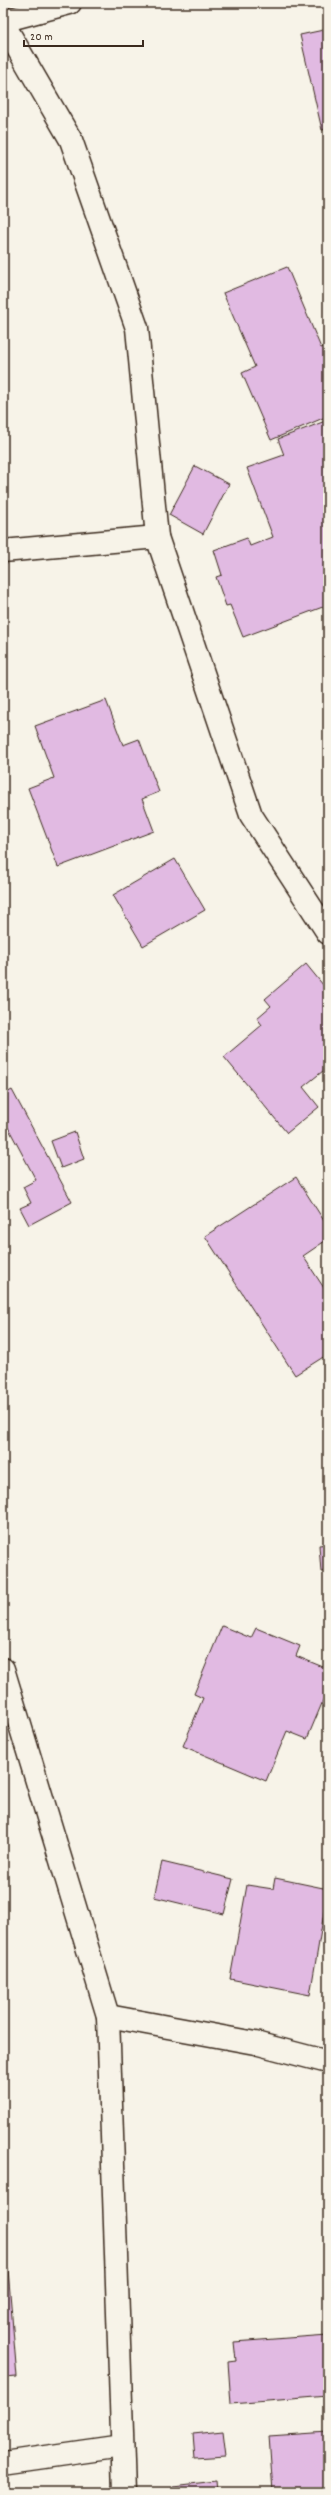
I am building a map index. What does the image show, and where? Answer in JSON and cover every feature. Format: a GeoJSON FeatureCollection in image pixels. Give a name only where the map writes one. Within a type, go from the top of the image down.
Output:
{"type":"FeatureCollection","features":[{"type":"Feature","properties":{"kind":"street"},"geometry":{"type":"LineString","coordinates":[[70,3],[3,22],[71,140],[137,328],[157,538],[251,815],[328,933]]}},
{"type":"Feature","properties":{"kind":"street"},"geometry":{"type":"LineString","coordinates":[[3,551],[157,538]]}},
{"type":"Feature","properties":{"kind":"street"},"geometry":{"type":"LineString","coordinates":[[3,1669],[108,2016],[124,2492]]}},
{"type":"Feature","properties":{"kind":"street"},"geometry":{"type":"LineString","coordinates":[[108,2016],[255,2043],[328,2062]]}},
{"type":"Feature","properties":{"kind":"street"},"geometry":{"type":"LineString","coordinates":[[3,2463],[122,2446]]}},
{"type":"Feature","properties":{"kind":"building"},"geometry":{"type":"Polygon","coordinates":[[[328,29],[328,129],[322,130],[300,35],[328,29]]]}},
{"type":"Feature","properties":{"kind":"building"},"geometry":{"type":"Polygon","coordinates":[[[287,267],[321,348],[328,345],[328,416],[271,440],[242,373],[255,367],[223,293],[287,267]]]}},
{"type":"Feature","properties":{"kind":"building"},"geometry":{"type":"Polygon","coordinates":[[[328,420],[328,605],[243,637],[230,605],[226,606],[216,577],[222,575],[214,550],[247,538],[250,546],[273,537],[247,468],[284,455],[278,439],[328,420]]]}},
{"type":"Feature","properties":{"kind":"building"},"geometry":{"type":"Polygon","coordinates":[[[195,466],[229,484],[203,534],[169,515],[195,466]]]}},
{"type":"Feature","properties":{"kind":"building"},"geometry":{"type":"Polygon","coordinates":[[[106,700],[123,745],[139,739],[159,792],[142,799],[154,831],[58,867],[28,788],[54,778],[35,726],[106,700]]]}},
{"type":"Feature","properties":{"kind":"building"},"geometry":{"type":"Polygon","coordinates":[[[175,859],[205,910],[143,946],[113,895],[175,859]]]}},
{"type":"Feature","properties":{"kind":"building"},"geometry":{"type":"Polygon","coordinates":[[[306,964],[328,991],[328,1067],[303,1087],[319,1107],[287,1133],[224,1057],[262,1025],[257,1018],[271,1006],[265,999],[306,964]]]}},
{"type":"Feature","properties":{"kind":"building"},"geometry":{"type":"Polygon","coordinates":[[[12,1090],[72,1202],[29,1225],[20,1208],[31,1203],[23,1187],[36,1180],[3,1118],[3,1095],[12,1090]]]}},
{"type":"Feature","properties":{"kind":"building"},"geometry":{"type":"Polygon","coordinates":[[[75,1132],[84,1159],[61,1168],[51,1141],[75,1132]]]}},
{"type":"Feature","properties":{"kind":"building"},"geometry":{"type":"Polygon","coordinates":[[[296,1177],[328,1227],[328,1239],[303,1256],[328,1294],[328,1354],[295,1375],[205,1236],[296,1177]]]}},
{"type":"Feature","properties":{"kind":"building"},"geometry":{"type":"Polygon","coordinates":[[[328,1544],[328,1571],[321,1572],[319,1545],[328,1544]]]}},
{"type":"Feature","properties":{"kind":"building"},"geometry":{"type":"Polygon","coordinates":[[[222,1626],[251,1638],[256,1628],[300,1646],[296,1656],[328,1669],[328,1689],[307,1739],[287,1731],[266,1781],[183,1746],[203,1698],[194,1694],[222,1626]]]}},
{"type":"Feature","properties":{"kind":"building"},"geometry":{"type":"Polygon","coordinates":[[[162,1862],[233,1879],[224,1914],[154,1897],[162,1862]]]}},
{"type":"Feature","properties":{"kind":"building"},"geometry":{"type":"Polygon","coordinates":[[[275,1878],[328,1889],[310,1995],[230,1979],[247,1885],[273,1889],[275,1878]]]}},
{"type":"Feature","properties":{"kind":"building"},"geometry":{"type":"Polygon","coordinates":[[[8,2269],[17,2377],[3,2378],[3,2270],[8,2269]]]}},
{"type":"Feature","properties":{"kind":"building"},"geometry":{"type":"Polygon","coordinates":[[[328,2335],[328,2396],[231,2404],[228,2362],[236,2361],[234,2342],[328,2335]]]}},
{"type":"Feature","properties":{"kind":"building"},"geometry":{"type":"Polygon","coordinates":[[[223,2431],[226,2456],[195,2458],[193,2434],[223,2431]]]}},
{"type":"Feature","properties":{"kind":"building"},"geometry":{"type":"Polygon","coordinates":[[[328,2432],[328,2492],[273,2492],[269,2436],[328,2432]]]}},
{"type":"Feature","properties":{"kind":"building"},"geometry":{"type":"Polygon","coordinates":[[[216,2481],[217,2492],[174,2492],[173,2486],[216,2481]]]}}]}
